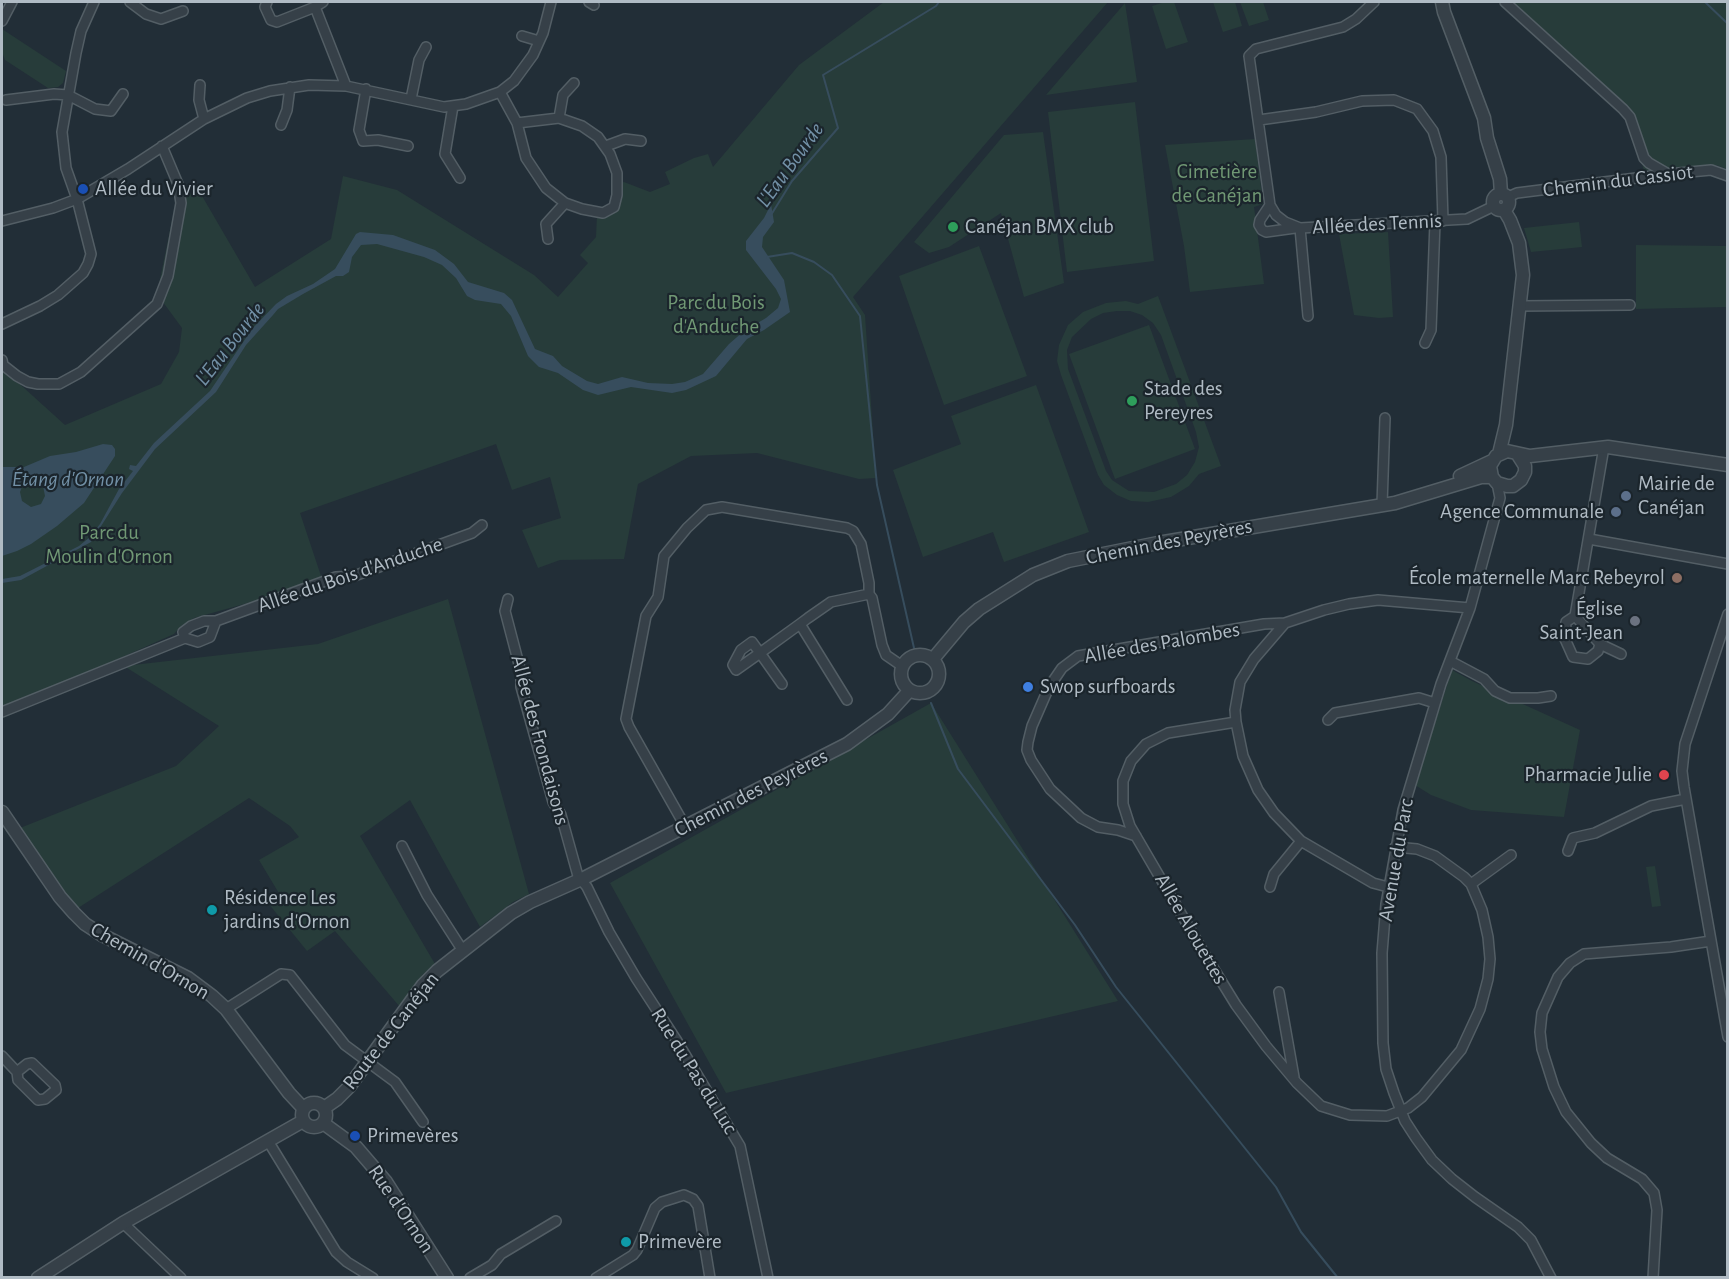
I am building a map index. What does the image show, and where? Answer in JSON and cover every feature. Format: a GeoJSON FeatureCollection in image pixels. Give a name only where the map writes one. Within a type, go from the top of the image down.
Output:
{"type":"FeatureCollection","features":[{"type":"Feature","properties":{"kind":"street"},"geometry":{"type":"LineString","coordinates":[[2,21],[12,2]]}},
{"type":"Feature","properties":{"kind":"street"},"geometry":{"type":"LineString","coordinates":[[2,324],[40,306],[57,295],[83,273],[91,254],[77,199],[66,168],[62,132],[70,78],[81,31],[94,2]]}},
{"type":"Feature","properties":{"kind":"street"},"geometry":{"type":"LineString","coordinates":[[130,2],[146,14],[161,19],[183,11]]}},
{"type":"Feature","properties":{"kind":"street"},"geometry":{"type":"LineString","coordinates":[[267,2],[265,7],[271,20],[278,22],[319,4],[346,86]]}},
{"type":"Feature","properties":{"kind":"street"},"geometry":{"type":"LineString","coordinates":[[2,221],[53,208],[77,199],[128,169],[204,118],[247,98],[290,87],[346,86],[444,107],[466,104],[500,92],[514,81],[533,55],[543,33],[550,2]]}},
{"type":"Feature","properties":{"kind":"street"},"geometry":{"type":"LineString","coordinates":[[1308,316],[1297,228],[1272,232],[1262,230],[1259,225],[1270,205],[1249,56],[1256,49],[1343,27],[1356,19],[1374,2]]}},
{"type":"Feature","properties":{"kind":"street"},"geometry":{"type":"LineString","coordinates":[[1443,2],[1444,12],[1484,118],[1504,195],[1510,204],[1499,208],[1510,220],[1521,251],[1523,275],[1506,425],[1490,472],[1502,486],[1513,486]]}},
{"type":"Feature","properties":{"kind":"street"},"geometry":{"type":"LineString","coordinates":[[1505,2],[1623,109],[1634,125],[1644,158],[1668,174]]}},
{"type":"Feature","properties":{"kind":"street"},"geometry":{"type":"LineString","coordinates":[[522,36],[539,41]]}},
{"type":"Feature","properties":{"kind":"street"},"geometry":{"type":"LineString","coordinates":[[411,99],[419,60],[426,47]]}},
{"type":"Feature","properties":{"kind":"street"},"geometry":{"type":"LineString","coordinates":[[559,118],[562,95],[574,82]]}},
{"type":"Feature","properties":{"kind":"street"},"geometry":{"type":"LineString","coordinates":[[200,85],[199,100],[204,118]]}},
{"type":"Feature","properties":{"kind":"street"},"geometry":{"type":"LineString","coordinates":[[281,125],[287,110],[290,87]]}},
{"type":"Feature","properties":{"kind":"street"},"geometry":{"type":"LineString","coordinates":[[366,89],[359,130],[363,141],[378,140],[408,146]]}},
{"type":"Feature","properties":{"kind":"street"},"geometry":{"type":"LineString","coordinates":[[500,92],[517,123],[530,166],[546,188],[565,202],[597,213],[609,211],[614,207],[617,195],[617,173],[606,146],[598,137],[582,126],[559,118],[517,123]]}},
{"type":"Feature","properties":{"kind":"street"},"geometry":{"type":"LineString","coordinates":[[6,100],[54,94],[68,95],[95,109],[111,111],[123,94]]}},
{"type":"Feature","properties":{"kind":"street"},"geometry":{"type":"LineString","coordinates":[[1259,120],[1316,112],[1362,101],[1394,100],[1417,109],[1432,131],[1441,157],[1431,330],[1425,343]]}},
{"type":"Feature","properties":{"kind":"street"},"geometry":{"type":"LineString","coordinates":[[453,106],[445,154],[460,178]]}},
{"type":"Feature","properties":{"kind":"street"},"geometry":{"type":"LineString","coordinates":[[606,146],[624,139],[641,141]]}},
{"type":"Feature","properties":{"kind":"street"},"geometry":{"type":"LineString","coordinates":[[2,360],[3,365],[28,382],[59,384],[81,372],[157,304],[168,276],[181,203],[174,169],[162,146]]}},
{"type":"Feature","properties":{"kind":"street","name":"Chemin du Cassiot"},"geometry":{"type":"LineString","coordinates":[[1504,195],[1711,170],[1728,176]]}},
{"type":"Feature","properties":{"kind":"street"},"geometry":{"type":"LineString","coordinates":[[548,238],[546,224],[565,202]]}},
{"type":"Feature","properties":{"kind":"street","name":"Allée des Tennis"},"geometry":{"type":"LineString","coordinates":[[1270,205],[1276,215],[1297,228],[1467,219],[1499,208]]}},
{"type":"Feature","properties":{"kind":"street"},"geometry":{"type":"LineString","coordinates":[[1520,306],[1597,310],[1630,304]]}},
{"type":"Feature","properties":{"kind":"street"},"geometry":{"type":"LineString","coordinates":[[1382,505],[1385,418]]}},
{"type":"Feature","properties":{"kind":"street"},"geometry":{"type":"LineString","coordinates":[[1500,498],[1521,480],[1525,470],[1524,462],[1509,441],[1506,425]]}},
{"type":"Feature","properties":{"kind":"street"},"geometry":{"type":"LineString","coordinates":[[1495,457],[1507,451],[1517,454],[1561,453],[1604,447],[1728,465]]}},
{"type":"Feature","properties":{"kind":"street"},"geometry":{"type":"LineString","coordinates":[[1600,644],[1598,651],[1588,659],[1573,657],[1565,639],[1566,622],[1575,616],[1604,447]]}},
{"type":"Feature","properties":{"kind":"street"},"geometry":{"type":"LineString","coordinates":[[1525,470],[1533,464],[1561,453]]}},
{"type":"Feature","properties":{"kind":"street","name":"Chemin des Peyrères"},"geometry":{"type":"LineString","coordinates":[[1436,490],[1495,457]]}},
{"type":"Feature","properties":{"kind":"street","name":"Chemin des Peyrères"},"geometry":{"type":"LineString","coordinates":[[933,659],[964,622],[987,603],[1033,575],[1068,561],[1413,499],[1481,477],[1495,480]]}},
{"type":"Feature","properties":{"kind":"street","name":"Avenue du Parc"},"geometry":{"type":"LineString","coordinates":[[1495,480],[1500,498],[1470,608],[1435,703],[1403,810],[1395,847],[1388,887],[1382,953],[1383,1043],[1386,1069],[1400,1111],[1416,1138],[1432,1160],[1452,1179],[1518,1227],[1531,1240],[1551,1278]]}},
{"type":"Feature","properties":{"kind":"street"},"geometry":{"type":"LineString","coordinates":[[685,826],[628,727],[626,719],[646,616],[658,597],[666,551],[706,510],[717,507],[847,528],[857,536],[861,544],[868,594],[872,598],[886,655],[902,666]]}},
{"type":"Feature","properties":{"kind":"street","name":"Allée du Bois d'Anduche"},"geometry":{"type":"LineString","coordinates":[[185,638],[183,632],[204,621],[216,621],[336,577],[354,576],[472,533],[482,525]]}},
{"type":"Feature","properties":{"kind":"street"},"geometry":{"type":"LineString","coordinates":[[1589,539],[1728,564]]}},
{"type":"Feature","properties":{"kind":"street"},"geometry":{"type":"LineString","coordinates":[[782,684],[760,653],[831,602],[868,594]]}},
{"type":"Feature","properties":{"kind":"street","name":"Allée des Frondaisons"},"geometry":{"type":"LineString","coordinates":[[508,599],[506,611],[521,672],[521,687],[553,802],[561,815],[581,880]]}},
{"type":"Feature","properties":{"kind":"street","name":"Allée des Palombes"},"geometry":{"type":"LineString","coordinates":[[1136,836],[1098,827],[1081,818],[1050,789],[1030,760],[1027,750],[1032,726],[1049,687],[1062,668],[1078,656],[1264,624],[1285,623],[1341,606],[1378,600],[1470,608]]}},
{"type":"Feature","properties":{"kind":"street"},"geometry":{"type":"LineString","coordinates":[[1728,614],[1685,744],[1682,771],[1728,1037]]}},
{"type":"Feature","properties":{"kind":"street"},"geometry":{"type":"LineString","coordinates":[[1575,616],[1600,644],[1621,654]]}},
{"type":"Feature","properties":{"kind":"street"},"geometry":{"type":"LineString","coordinates":[[2,712],[185,638],[198,642],[210,637],[216,621]]}},
{"type":"Feature","properties":{"kind":"street"},"geometry":{"type":"LineString","coordinates":[[1285,623],[1254,659],[1240,682],[1235,710],[1243,756],[1258,790],[1274,813],[1301,841],[1373,883],[1388,887]]}},
{"type":"Feature","properties":{"kind":"street"},"geometry":{"type":"LineString","coordinates":[[800,624],[847,700]]}},
{"type":"Feature","properties":{"kind":"street"},"geometry":{"type":"LineString","coordinates":[[916,655],[933,659],[939,670],[939,677],[932,688],[922,694],[909,690],[900,677],[902,666],[910,657],[916,655]]}},
{"type":"Feature","properties":{"kind":"street"},"geometry":{"type":"LineString","coordinates":[[1450,661],[1484,679],[1495,691],[1510,698],[1551,696]]}},
{"type":"Feature","properties":{"kind":"street","name":"Chemin des Peyrères"},"geometry":{"type":"LineString","coordinates":[[581,880],[847,744],[876,724],[909,690]]}},
{"type":"Feature","properties":{"kind":"street"},"geometry":{"type":"LineString","coordinates":[[1328,720],[1335,713],[1419,698],[1435,703]]}},
{"type":"Feature","properties":{"kind":"street","name":"Allée Alouettes"},"geometry":{"type":"LineString","coordinates":[[1236,722],[1168,733],[1146,744],[1131,761],[1123,781],[1123,804],[1130,826],[1236,1005],[1294,1079],[1321,1106],[1350,1115],[1387,1116],[1400,1111]]}},
{"type":"Feature","properties":{"kind":"street"},"geometry":{"type":"LineString","coordinates":[[1568,851],[1573,838],[1595,833],[1651,806],[1686,800]]}},
{"type":"Feature","properties":{"kind":"street","name":"Chemin d'Ornon"},"geometry":{"type":"LineString","coordinates":[[2,812],[60,897],[85,924],[102,935],[195,982],[212,996],[226,1009],[289,1093],[303,1108]]}},
{"type":"Feature","properties":{"kind":"street"},"geometry":{"type":"LineString","coordinates":[[1270,887],[1274,874],[1301,841]]}},
{"type":"Feature","properties":{"kind":"street"},"geometry":{"type":"LineString","coordinates":[[402,846],[427,896],[462,951]]}},
{"type":"Feature","properties":{"kind":"street"},"geometry":{"type":"LineString","coordinates":[[1395,847],[1417,849],[1435,856],[1471,884],[1482,910],[1490,958],[1484,999],[1461,1050],[1422,1097],[1400,1111]]}},
{"type":"Feature","properties":{"kind":"street"},"geometry":{"type":"LineString","coordinates":[[1471,884],[1511,855]]}},
{"type":"Feature","properties":{"kind":"street","name":"Route de Canéjan"},"geometry":{"type":"LineString","coordinates":[[324,1108],[349,1087],[423,985],[511,913],[530,902],[581,880]]}},
{"type":"Feature","properties":{"kind":"street","name":"Rue du Pas du Luc"},"geometry":{"type":"LineString","coordinates":[[581,880],[587,887],[630,969],[677,1041],[740,1146],[768,1278]]}},
{"type":"Feature","properties":{"kind":"street"},"geometry":{"type":"LineString","coordinates":[[1653,1278],[1657,1210],[1654,1193],[1642,1179],[1607,1158],[1591,1143],[1566,1112],[1554,1087],[1542,1049],[1540,1032],[1542,1012],[1561,972],[1584,954],[1671,947],[1711,941]]}},
{"type":"Feature","properties":{"kind":"street"},"geometry":{"type":"LineString","coordinates":[[226,1009],[281,974],[290,975],[345,1045],[395,1082],[423,1122]]}},
{"type":"Feature","properties":{"kind":"street"},"geometry":{"type":"LineString","coordinates":[[1279,992],[1294,1079]]}},
{"type":"Feature","properties":{"kind":"street"},"geometry":{"type":"LineString","coordinates":[[2,1056],[17,1072]]}},
{"type":"Feature","properties":{"kind":"street"},"geometry":{"type":"LineString","coordinates":[[313,1103],[324,1108],[326,1117],[323,1123],[313,1127],[303,1121],[301,1115],[303,1108],[313,1103]]}},
{"type":"Feature","properties":{"kind":"street"},"geometry":{"type":"LineString","coordinates":[[38,1278],[123,1223],[303,1121]]}},
{"type":"Feature","properties":{"kind":"street","name":"Rue d'Ornon"},"geometry":{"type":"LineString","coordinates":[[323,1123],[356,1147],[381,1176],[447,1278]]}},
{"type":"Feature","properties":{"kind":"street"},"geometry":{"type":"LineString","coordinates":[[268,1141],[336,1252],[346,1263],[373,1278]]}},
{"type":"Feature","properties":{"kind":"street"},"geometry":{"type":"LineString","coordinates":[[596,1278],[633,1255],[655,1208],[662,1202],[684,1195],[693,1199],[698,1206],[710,1278]]}},
{"type":"Feature","properties":{"kind":"street"},"geometry":{"type":"LineString","coordinates":[[470,1278],[492,1265],[501,1254],[556,1221]]}},
{"type":"Feature","properties":{"kind":"street"},"geometry":{"type":"LineString","coordinates":[[123,1223],[181,1278]]}},
{"type":"Feature","properties":{"kind":"green space","name":"Parc du Bois d'Anduche"},"geometry":{"type":"Polygon","coordinates":[[[884,2],[1108,2],[853,297],[865,315],[876,478],[859,479],[757,453],[691,456],[638,484],[624,559],[560,560],[538,568],[522,530],[561,518],[550,477],[512,490],[496,444],[300,513],[323,582],[194,618],[181,626],[174,634],[2,711],[2,368],[65,425],[161,384],[179,352],[182,328],[157,294],[176,201],[198,189],[255,287],[331,239],[343,176],[397,190],[534,275],[558,297],[588,263],[580,255],[596,237],[597,215],[609,211],[618,184],[624,182],[650,192],[670,184],[665,172],[708,154],[713,167],[799,65],[884,2]]]}},
{"type":"Feature","properties":{"kind":"green space"},"geometry":{"type":"Polygon","coordinates":[[[1174,2],[1188,42],[1166,49],[1152,6],[1174,2]]]}},
{"type":"Feature","properties":{"kind":"green space"},"geometry":{"type":"Polygon","coordinates":[[[1213,2],[1235,2],[1242,26],[1223,32],[1213,2]]]}},
{"type":"Feature","properties":{"kind":"green space"},"geometry":{"type":"Polygon","coordinates":[[[1240,2],[1263,2],[1269,20],[1249,26],[1240,2]]]}},
{"type":"Feature","properties":{"kind":"green space"},"geometry":{"type":"Polygon","coordinates":[[[1505,2],[1727,2],[1727,169],[1716,165],[1644,171],[1630,117],[1505,2]]]}},
{"type":"Feature","properties":{"kind":"green space"},"geometry":{"type":"Polygon","coordinates":[[[1125,3],[1137,82],[1046,95],[1125,3]]]}},
{"type":"Feature","properties":{"kind":"green space"},"geometry":{"type":"Polygon","coordinates":[[[2,29],[66,71],[63,83],[58,87],[48,88],[5,60],[2,52],[2,29]]]}},
{"type":"Feature","properties":{"kind":"green space"},"geometry":{"type":"Polygon","coordinates":[[[1135,102],[1154,261],[1067,272],[1048,112],[1135,102]]]}},
{"type":"Feature","properties":{"kind":"green space","name":"Canéjan BMX club"},"geometry":{"type":"Polygon","coordinates":[[[1043,132],[1064,283],[1024,297],[1001,213],[949,247],[929,253],[914,242],[1004,135],[1043,132]]]}},
{"type":"Feature","properties":{"kind":"green space","name":"Cimetière de Canéjan"},"geometry":{"type":"Polygon","coordinates":[[[1255,139],[1263,204],[1254,207],[1264,284],[1190,292],[1165,145],[1255,139]]]}},
{"type":"Feature","properties":{"kind":"green space"},"geometry":{"type":"Polygon","coordinates":[[[1579,222],[1582,247],[1531,252],[1524,228],[1579,222]]]}},
{"type":"Feature","properties":{"kind":"green space"},"geometry":{"type":"Polygon","coordinates":[[[1388,232],[1393,317],[1354,315],[1339,234],[1388,232]]]}},
{"type":"Feature","properties":{"kind":"green space"},"geometry":{"type":"Polygon","coordinates":[[[1636,245],[1727,246],[1727,307],[1636,309],[1636,245]]]}},
{"type":"Feature","properties":{"kind":"green space"},"geometry":{"type":"Polygon","coordinates":[[[979,246],[1027,376],[944,405],[899,276],[979,246]]]}},
{"type":"Feature","properties":{"kind":"green space"},"geometry":{"type":"Polygon","coordinates":[[[1158,296],[1221,466],[1199,474],[1189,486],[1171,497],[1148,502],[1131,501],[1117,495],[1104,485],[1098,475],[1057,361],[1059,345],[1068,325],[1083,312],[1106,303],[1126,301],[1138,304],[1158,296]],[[1130,311],[1103,313],[1091,319],[1072,337],[1067,350],[1068,369],[1106,471],[1112,480],[1129,491],[1154,492],[1176,484],[1187,475],[1195,462],[1199,447],[1196,432],[1161,335],[1153,323],[1142,315],[1130,311]]]}},
{"type":"Feature","properties":{"kind":"green space","name":"Stade des Pereyres"},"geometry":{"type":"Polygon","coordinates":[[[1149,325],[1195,449],[1115,479],[1069,354],[1149,325]]]}},
{"type":"Feature","properties":{"kind":"green space"},"geometry":{"type":"Polygon","coordinates":[[[1036,385],[1089,532],[1004,562],[993,532],[923,557],[893,470],[961,444],[951,416],[1036,385]]]}},
{"type":"Feature","properties":{"kind":"green space"},"geometry":{"type":"Polygon","coordinates":[[[448,599],[529,894],[513,902],[480,927],[410,800],[360,836],[435,964],[423,974],[400,1007],[335,931],[307,951],[268,903],[280,895],[259,860],[299,837],[290,826],[249,798],[78,908],[71,902],[20,828],[176,766],[219,726],[124,666],[318,644],[448,599]]]}},
{"type":"Feature","properties":{"kind":"green space"},"geometry":{"type":"Polygon","coordinates":[[[1452,670],[1580,730],[1564,817],[1471,810],[1431,795],[1415,785],[1452,670]]]}},
{"type":"Feature","properties":{"kind":"green space"},"geometry":{"type":"Polygon","coordinates":[[[931,703],[1118,1001],[726,1093],[610,883],[931,703]]]}},
{"type":"Feature","properties":{"kind":"green space"},"geometry":{"type":"Polygon","coordinates":[[[1655,866],[1661,906],[1652,907],[1646,867],[1655,866]]]}},
{"type":"Feature","properties":{"kind":"water"},"geometry":{"type":"Polygon","coordinates":[[[771,204],[774,222],[763,237],[762,247],[784,280],[790,312],[747,339],[716,376],[686,390],[672,393],[631,387],[598,395],[583,390],[558,373],[539,367],[528,356],[511,316],[501,304],[475,300],[467,296],[456,278],[442,265],[424,257],[377,244],[361,245],[352,257],[349,272],[343,276],[336,276],[278,309],[246,345],[216,392],[155,449],[122,493],[91,542],[21,580],[2,583],[2,579],[20,576],[79,546],[90,537],[100,524],[119,489],[133,471],[129,469],[130,465],[136,466],[154,443],[210,391],[252,329],[276,304],[335,269],[356,234],[360,232],[393,235],[435,250],[454,264],[468,282],[504,293],[512,300],[535,349],[553,356],[562,366],[587,381],[598,384],[622,377],[648,383],[672,384],[685,382],[703,374],[729,344],[778,308],[781,299],[776,289],[746,250],[746,241],[764,218],[771,204]]]}},
{"type":"Feature","properties":{"kind":"water","name":"Étang d'Ornon"},"geometry":{"type":"Polygon","coordinates":[[[103,444],[112,445],[115,449],[115,456],[84,503],[31,544],[2,556],[2,467],[24,467],[50,456],[76,452],[103,444]],[[35,482],[23,484],[20,492],[22,501],[31,507],[41,504],[45,496],[43,486],[35,482]]]}},
{"type":"Feature","properties":{"kind":"waterway","name":"L'Eau Bourde"},"geometry":{"type":"LineString","coordinates":[[771,215],[792,181],[838,128],[823,75],[939,2]]}},
{"type":"Feature","properties":{"kind":"waterway","name":"L'Eau Bourde"},"geometry":{"type":"LineString","coordinates":[[1705,2],[1728,24]]}},
{"type":"Feature","properties":{"kind":"waterway"},"geometry":{"type":"LineString","coordinates":[[768,259],[767,257],[792,253],[814,262],[832,275],[860,316],[877,485],[914,648]]}},
{"type":"Feature","properties":{"kind":"waterway"},"geometry":{"type":"LineString","coordinates":[[931,703],[958,769],[1075,925],[1116,987],[1276,1187],[1301,1232],[1338,1278]]}},
{"type":"Feature","properties":{"kind":"place","name":"Allée du Vivier"},"geometry":{"type":"Point","coordinates":[83,189]}},
{"type":"Feature","properties":{"kind":"place","name":"Canéjan BMX club"},"geometry":{"type":"Point","coordinates":[953,227]}},
{"type":"Feature","properties":{"kind":"place","name":"Stade des Pereyres"},"geometry":{"type":"Point","coordinates":[1132,401]}},
{"type":"Feature","properties":{"kind":"place","name":"Mairie de Canéjan"},"geometry":{"type":"Point","coordinates":[1626,496]}},
{"type":"Feature","properties":{"kind":"place","name":"Agence Communale"},"geometry":{"type":"Point","coordinates":[1616,512]}},
{"type":"Feature","properties":{"kind":"place","name":"École maternelle Marc Rebeyrol"},"geometry":{"type":"Point","coordinates":[1677,578]}},
{"type":"Feature","properties":{"kind":"place","name":"Église Saint-Jean"},"geometry":{"type":"Point","coordinates":[1635,621]}},
{"type":"Feature","properties":{"kind":"place","name":"Swop surfboards"},"geometry":{"type":"Point","coordinates":[1028,687]}},
{"type":"Feature","properties":{"kind":"place","name":"Pharmacie Julie"},"geometry":{"type":"Point","coordinates":[1664,775]}},
{"type":"Feature","properties":{"kind":"place","name":"Résidence Les jardins d'Ornon"},"geometry":{"type":"Point","coordinates":[212,910]}},
{"type":"Feature","properties":{"kind":"place","name":"Primevères"},"geometry":{"type":"Point","coordinates":[355,1136]}},
{"type":"Feature","properties":{"kind":"place","name":"Primevère"},"geometry":{"type":"Point","coordinates":[626,1242]}},
{"type":"Feature","properties":{"kind":"park label","name":"Parc du Moulin d'Ornon"},"geometry":{"type":"Point","coordinates":[109,545]}}]}
